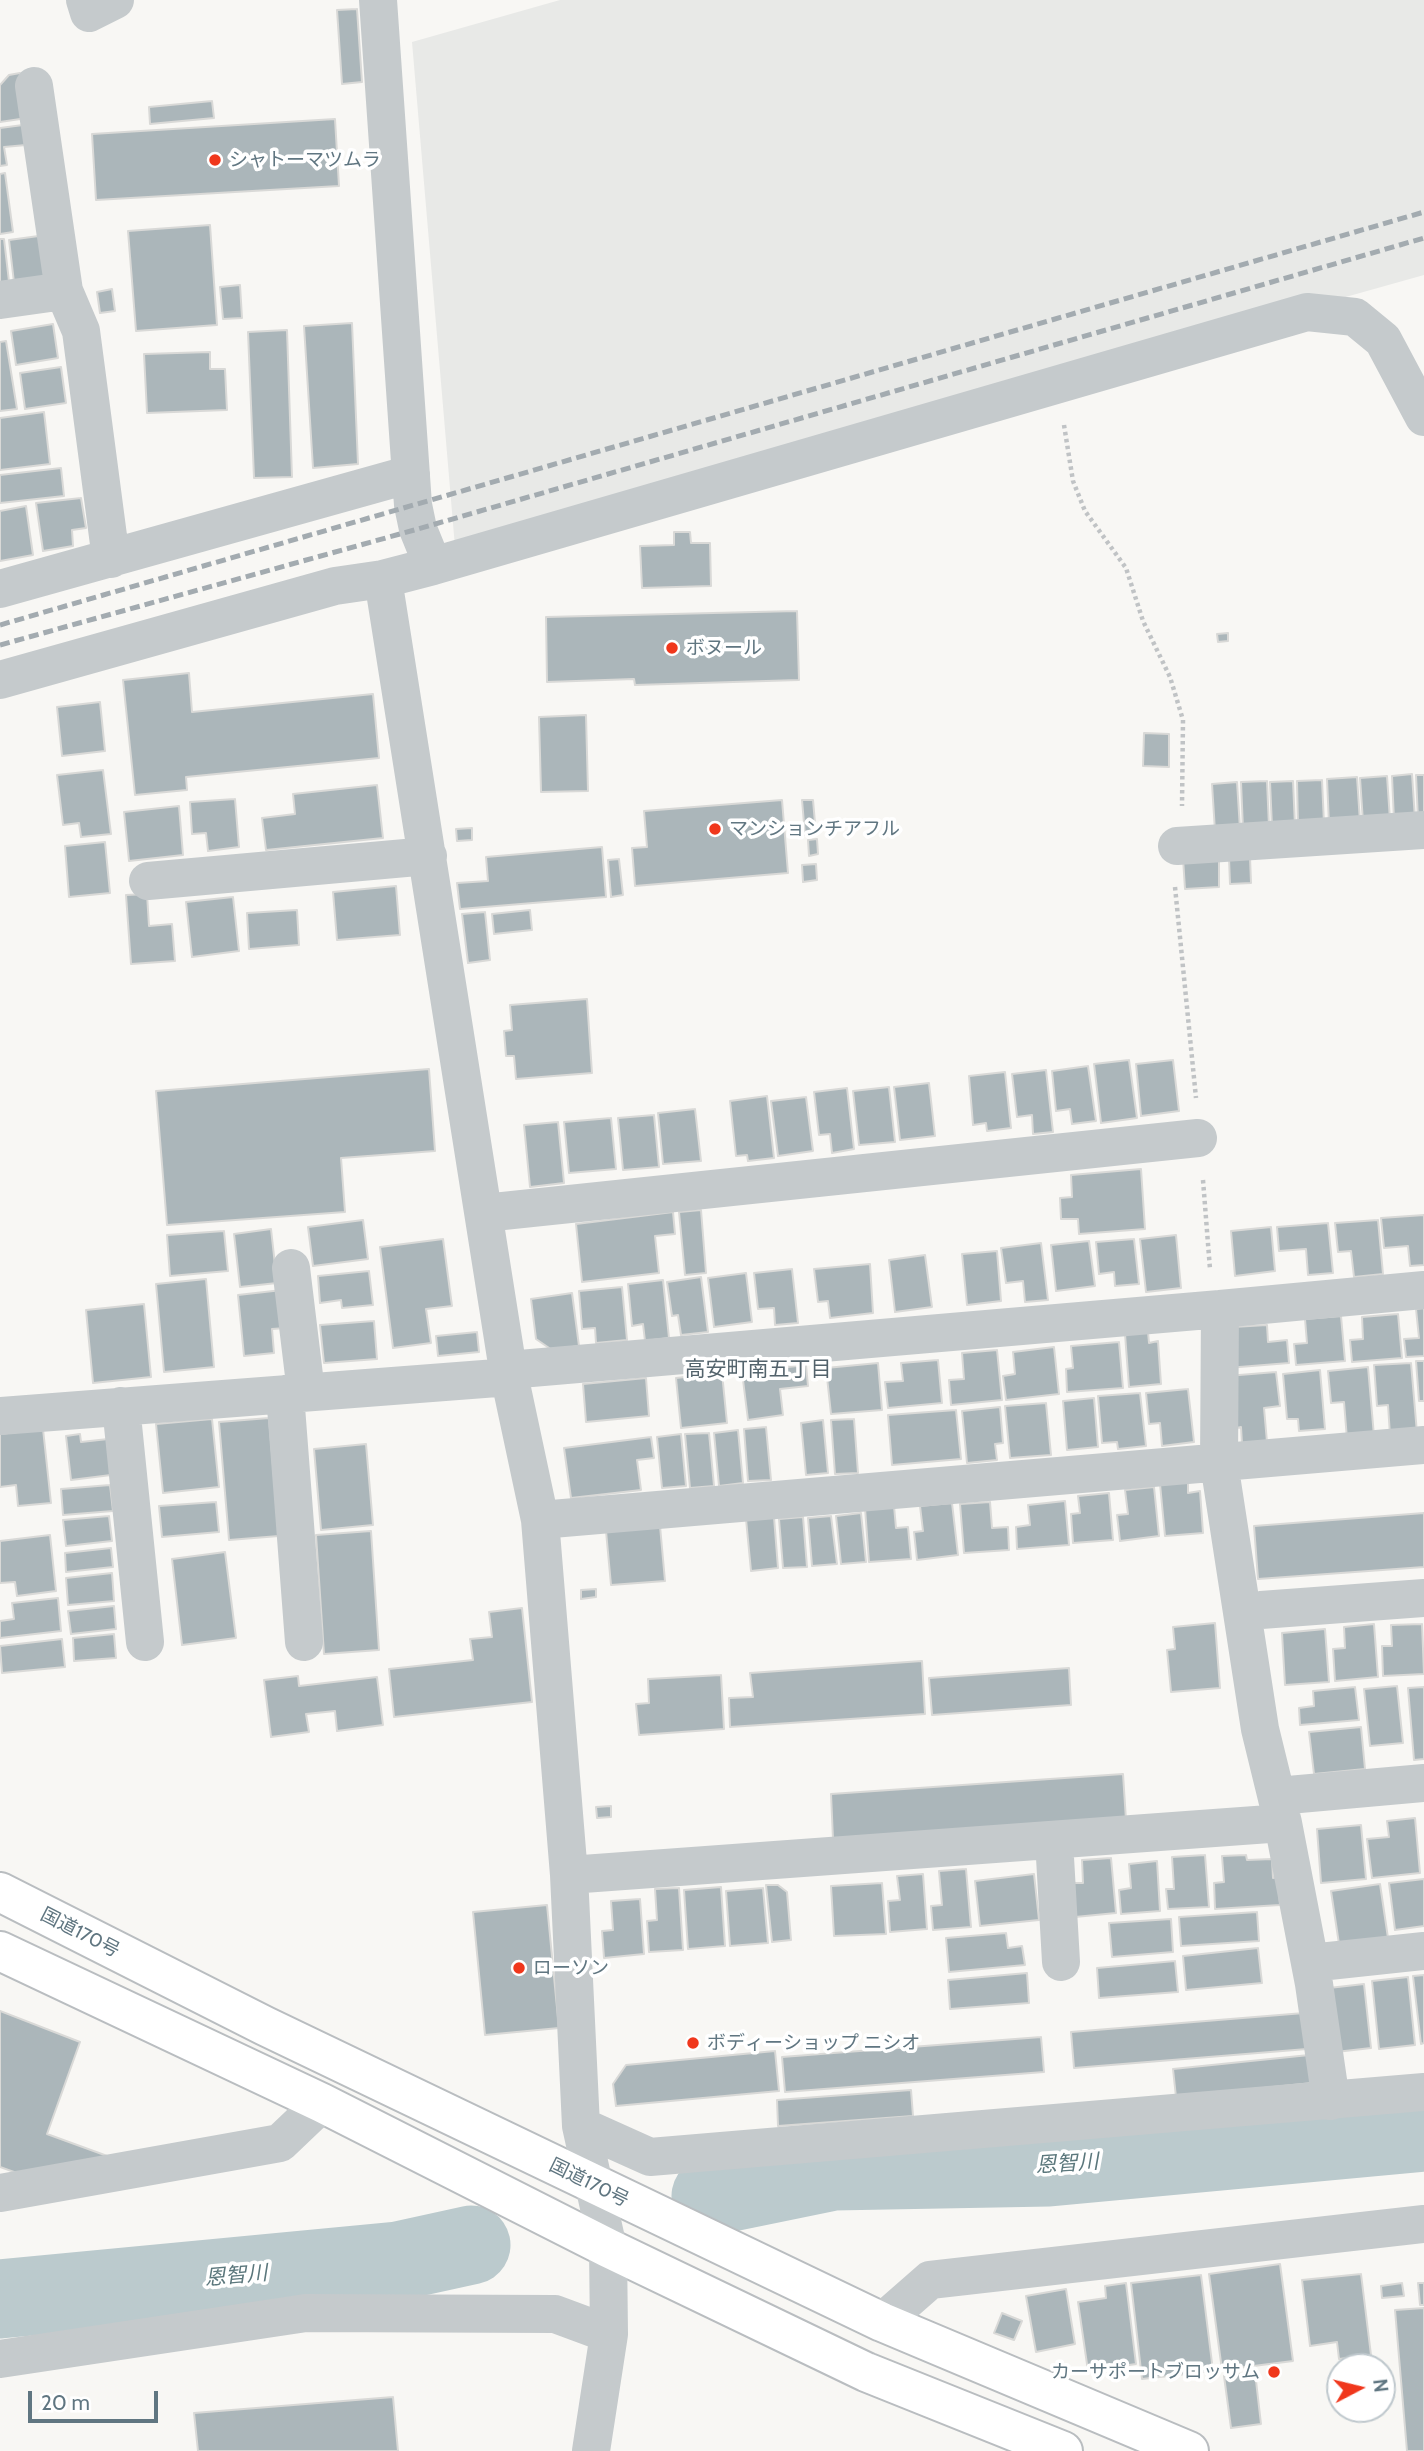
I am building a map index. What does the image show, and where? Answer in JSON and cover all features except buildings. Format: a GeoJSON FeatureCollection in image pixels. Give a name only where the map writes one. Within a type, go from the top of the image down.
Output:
{"type":"FeatureCollection","features":[{"type":"Feature","properties":{"kind":"highway","name":"国道170号"},"geometry":{"type":"LineString","coordinates":[[0,1892],[265,2026],[882,2322],[1189,2451]]}},
{"type":"Feature","properties":{"kind":"highway"},"geometry":{"type":"LineString","coordinates":[[0,1951],[322,2103],[506,2196],[608,2259],[654,2270],[866,2372],[1063,2451]]}},
{"type":"Feature","properties":{"kind":"street"},"geometry":{"type":"LineString","coordinates":[[85,0],[89,13],[115,0]]}},
{"type":"Feature","properties":{"kind":"street"},"geometry":{"type":"LineString","coordinates":[[378,0],[411,474],[418,529],[433,566]]}},
{"type":"Feature","properties":{"kind":"street"},"geometry":{"type":"LineString","coordinates":[[34,86],[64,291],[80,331],[111,559]]}},
{"type":"Feature","properties":{"kind":"street"},"geometry":{"type":"LineString","coordinates":[[0,300],[64,291]]}},
{"type":"Feature","properties":{"kind":"street"},"geometry":{"type":"LineString","coordinates":[[0,680],[335,586],[383,579],[433,566],[1307,313],[1355,317],[1383,340],[1424,417]]}},
{"type":"Feature","properties":{"kind":"street"},"geometry":{"type":"LineString","coordinates":[[0,589],[411,474]]}},
{"type":"Feature","properties":{"kind":"street"},"geometry":{"type":"LineString","coordinates":[[383,579],[509,1373],[540,1520],[569,1875],[582,2126],[608,2259],[609,2334],[592,2451]]}},
{"type":"Feature","properties":{"kind":"street"},"geometry":{"type":"LineString","coordinates":[[1177,846],[1424,830]]}},
{"type":"Feature","properties":{"kind":"street"},"geometry":{"type":"LineString","coordinates":[[148,881],[428,856]]}},
{"type":"Feature","properties":{"kind":"street"},"geometry":{"type":"LineString","coordinates":[[484,1213],[1198,1138]]}},
{"type":"Feature","properties":{"kind":"street"},"geometry":{"type":"LineString","coordinates":[[291,1268],[304,1642]]}},
{"type":"Feature","properties":{"kind":"street"},"geometry":{"type":"LineString","coordinates":[[0,1416],[295,1393],[1424,1290]]}},
{"type":"Feature","properties":{"kind":"street"},"geometry":{"type":"LineString","coordinates":[[1220,1309],[1219,1463],[1260,1728],[1280,1810],[1310,1963],[1331,2101]]}},
{"type":"Feature","properties":{"kind":"street"},"geometry":{"type":"LineString","coordinates":[[121,1406],[145,1642]]}},
{"type":"Feature","properties":{"kind":"street"},"geometry":{"type":"LineString","coordinates":[[540,1520],[1424,1445]]}},
{"type":"Feature","properties":{"kind":"street"},"geometry":{"type":"LineString","coordinates":[[1261,1610],[1424,1598]]}},
{"type":"Feature","properties":{"kind":"street"},"geometry":{"type":"LineString","coordinates":[[569,1875],[1054,1840],[1280,1810],[1424,1783]]}},
{"type":"Feature","properties":{"kind":"street"},"geometry":{"type":"LineString","coordinates":[[1054,1840],[1060,1962]]}},
{"type":"Feature","properties":{"kind":"street"},"geometry":{"type":"LineString","coordinates":[[1310,1963],[1424,1951]]}},
{"type":"Feature","properties":{"kind":"street"},"geometry":{"type":"LineString","coordinates":[[582,2126],[650,2157],[1424,2092]]}},
{"type":"Feature","properties":{"kind":"street"},"geometry":{"type":"LineString","coordinates":[[0,2193],[280,2143],[322,2103]]}},
{"type":"Feature","properties":{"kind":"street"},"geometry":{"type":"LineString","coordinates":[[882,2322],[930,2280],[1424,2224]]}},
{"type":"Feature","properties":{"kind":"street"},"geometry":{"type":"LineString","coordinates":[[0,2359],[306,2313],[555,2314],[609,2334]]}},
{"type":"Feature","properties":{"kind":"shaded area"},"geometry":{"type":"Polygon","coordinates":[[[560,0],[1424,0],[1424,275],[455,547],[412,42],[560,0]]]}},
{"type":"Feature","properties":{"kind":"waterway","name":"恩智川"},"geometry":{"type":"LineString","coordinates":[[711,2196],[833,2171],[1049,2167],[1424,2132]]}},
{"type":"Feature","properties":{"kind":"waterway","name":"恩智川"},"geometry":{"type":"LineString","coordinates":[[0,2299],[398,2261],[471,2245]]}},
{"type":"Feature","properties":{"kind":"railway"},"geometry":{"type":"LineString","coordinates":[[0,625],[1424,212]]}},
{"type":"Feature","properties":{"kind":"railway"},"geometry":{"type":"LineString","coordinates":[[0,645],[418,529],[1424,238]]}},
{"type":"Feature","properties":{"kind":"place","name":"シャトーマツムラ"},"geometry":{"type":"Point","coordinates":[215,160]}},
{"type":"Feature","properties":{"kind":"place","name":"ボヌール"},"geometry":{"type":"Point","coordinates":[672,648]}},
{"type":"Feature","properties":{"kind":"place","name":"マンションチアフル"},"geometry":{"type":"Point","coordinates":[715,829]}},
{"type":"Feature","properties":{"kind":"place","name":"ローソン"},"geometry":{"type":"Point","coordinates":[519,1968]}},
{"type":"Feature","properties":{"kind":"place","name":"ボディーショップ ニシオ"},"geometry":{"type":"Point","coordinates":[693,2043]}},
{"type":"Feature","properties":{"kind":"place","name":"カーサポートブロッサム"},"geometry":{"type":"Point","coordinates":[1274,2372]}},
{"type":"Feature","properties":{"kind":"district","name":"高安町南五丁目"},"geometry":{"type":"Point","coordinates":[758,1370]}}]}
